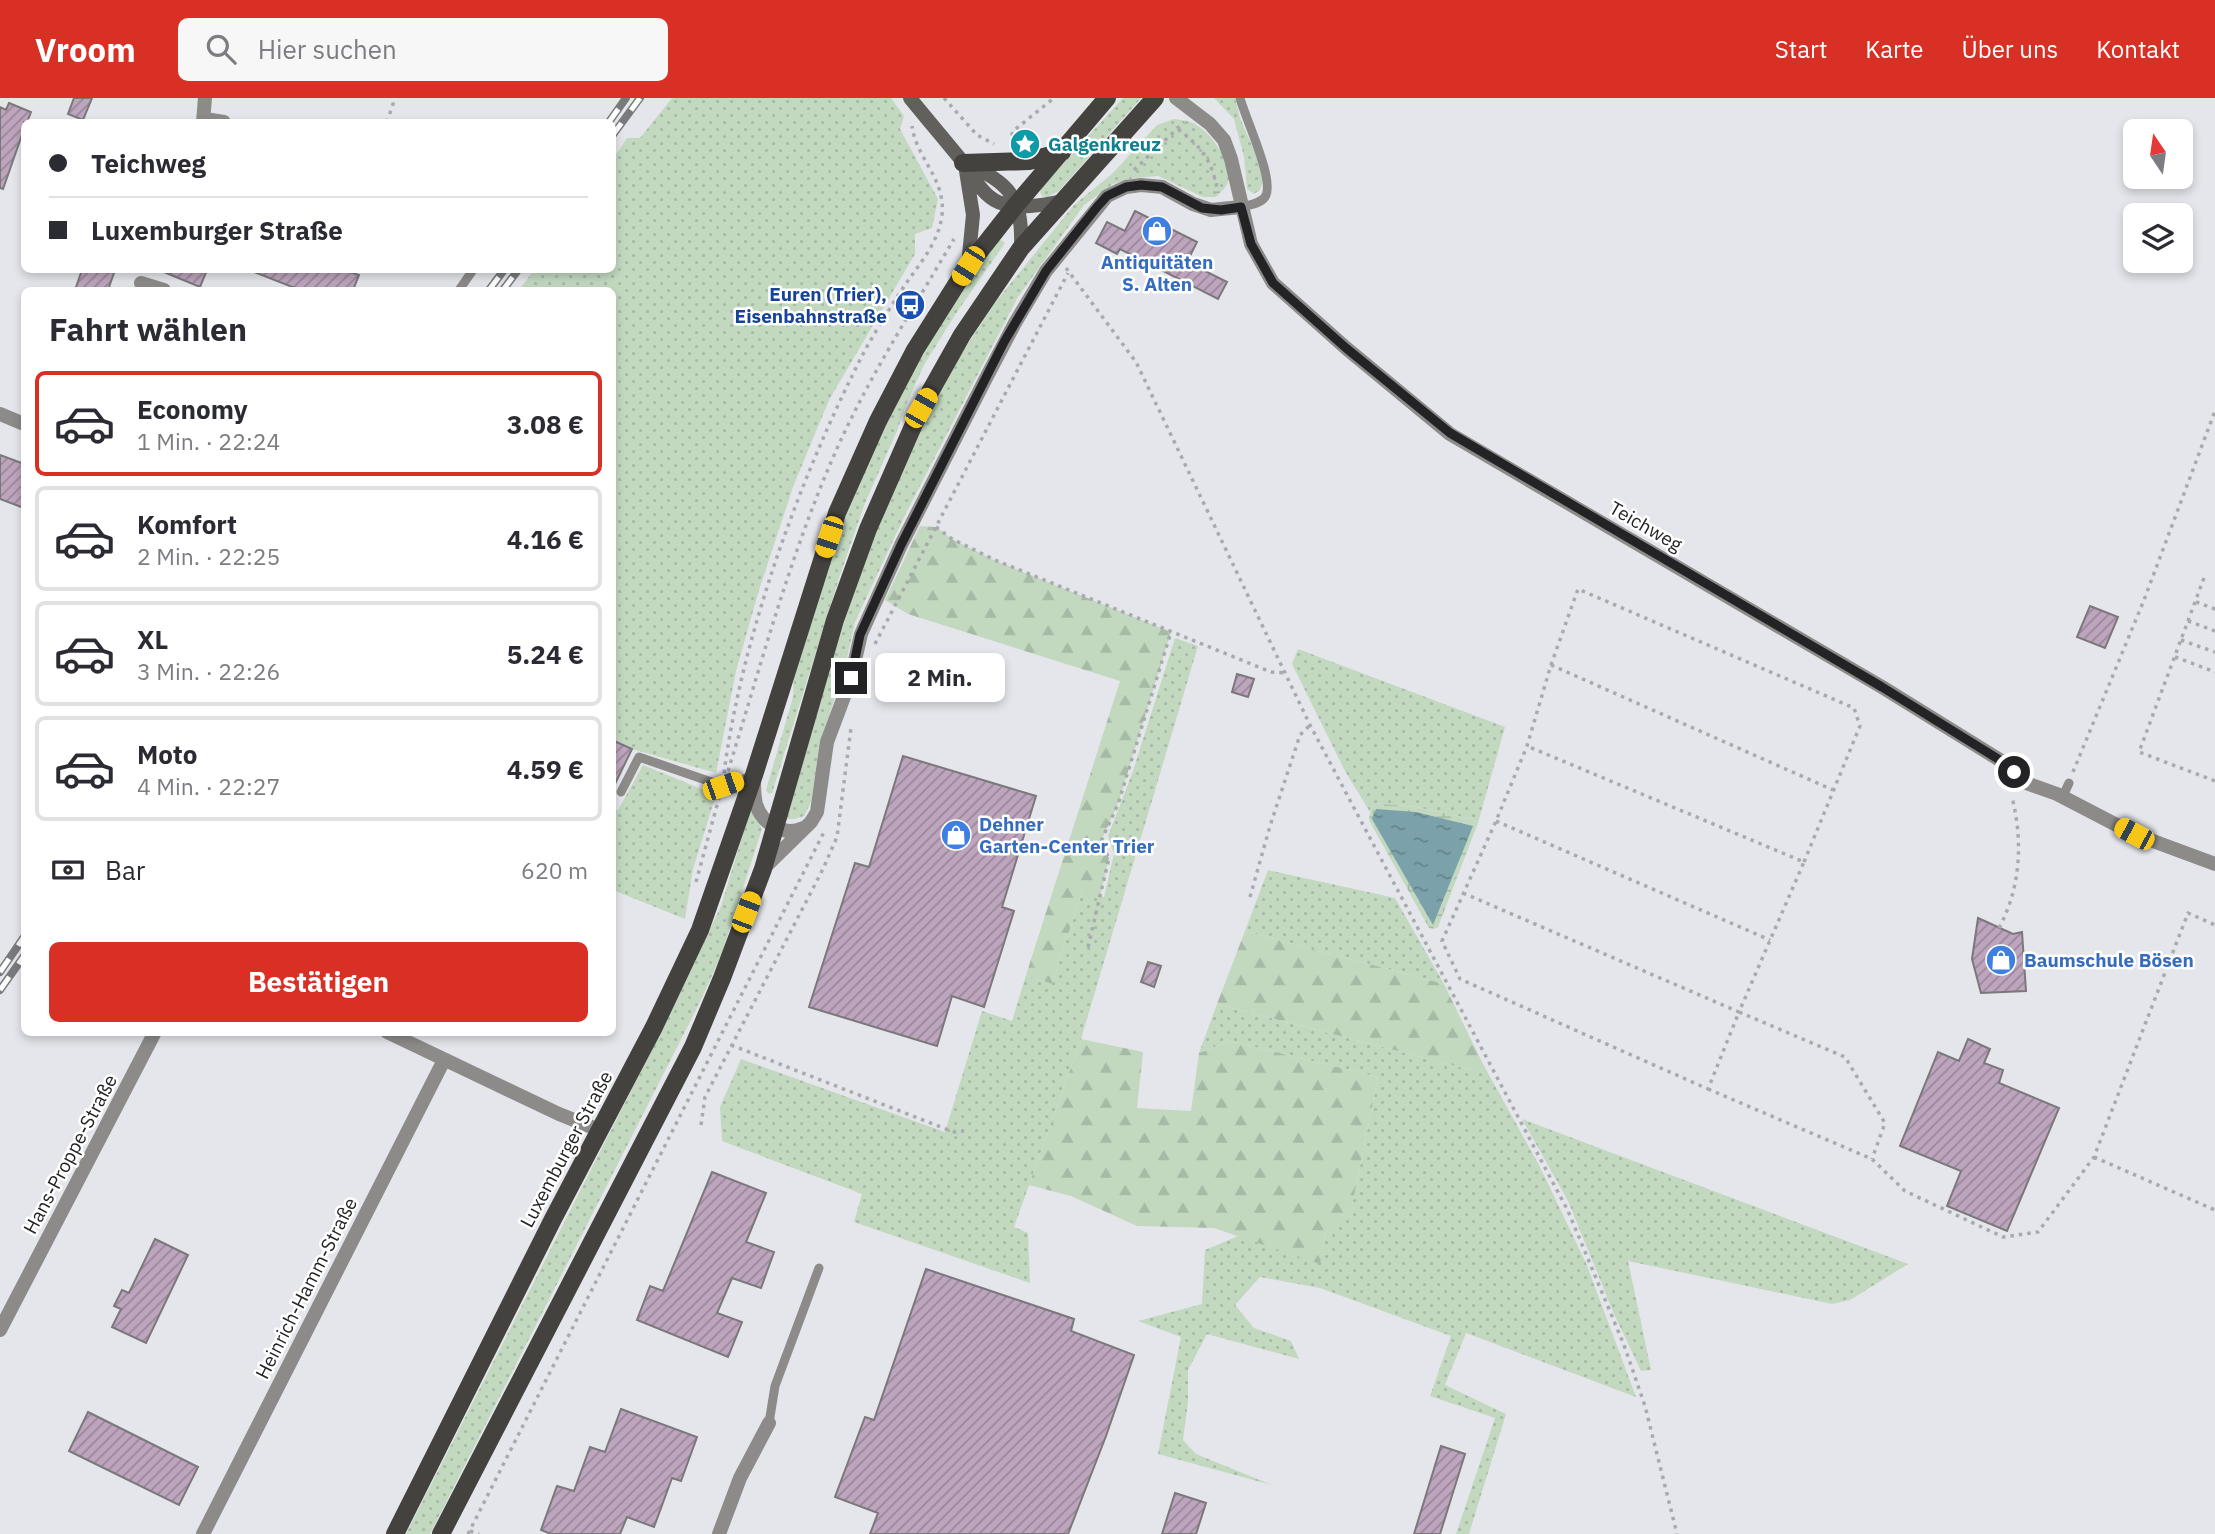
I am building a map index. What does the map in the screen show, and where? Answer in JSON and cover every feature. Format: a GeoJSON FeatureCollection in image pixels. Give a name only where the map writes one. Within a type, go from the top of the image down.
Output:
{"type":"FeatureCollection","features":[{"type":"Feature","properties":{"kind":"main road","name":"Luxemburger Straße"},"geometry":{"type":"LineString","coordinates":[[395,1534],[700,930],[754,775],[837,513],[878,421],[915,350],[968,266],[1107,98]]}},
{"type":"Feature","properties":{"kind":"main road"},"geometry":{"type":"LineString","coordinates":[[441,1534],[693,1047],[763,869],[835,620],[868,529],[921,408],[962,335],[1021,248],[1155,98]]}},
{"type":"Feature","properties":{"kind":"main road"},"geometry":{"type":"LineString","coordinates":[[963,163],[1029,161],[1062,152]]}},
{"type":"Feature","properties":{"kind":"street"},"geometry":{"type":"LineString","coordinates":[[204,119],[205,98]]}},
{"type":"Feature","properties":{"kind":"street","name":"Teichweg"},"geometry":{"type":"LineString","coordinates":[[1177,98],[1210,124],[1224,140],[1251,244],[1273,283],[1346,348],[1450,433],[1882,687],[2003,762],[2026,783],[2066,790],[2134,834],[2215,864]]}},
{"type":"Feature","properties":{"kind":"street"},"geometry":{"type":"LineString","coordinates":[[914,103],[963,163],[971,191],[973,215],[973,237],[968,266]]}},
{"type":"Feature","properties":{"kind":"street"},"geometry":{"type":"LineString","coordinates":[[963,163],[994,176],[1008,190],[1016,205],[1021,248]]}},
{"type":"Feature","properties":{"kind":"street"},"geometry":{"type":"LineString","coordinates":[[763,869],[817,813],[827,742],[851,678],[860,635],[901,545],[1015,323],[1046,271],[1107,196],[1126,187],[1162,187],[1202,208],[1221,210],[1241,207]]}},
{"type":"Feature","properties":{"kind":"street"},"geometry":{"type":"LineString","coordinates":[[1016,205],[1041,205],[1063,201]]}},
{"type":"Feature","properties":{"kind":"street"},"geometry":{"type":"LineString","coordinates":[[0,414],[21,423]]}},
{"type":"Feature","properties":{"kind":"street","name":"Luxemburger Straße"},"geometry":{"type":"LineString","coordinates":[[754,775],[758,810],[774,827]]}},
{"type":"Feature","properties":{"kind":"street"},"geometry":{"type":"LineString","coordinates":[[774,827],[793,831],[803,828]]}},
{"type":"Feature","properties":{"kind":"street","name":"Hans-Proppe-Straße"},"geometry":{"type":"LineString","coordinates":[[0,1331],[153,1036]]}},
{"type":"Feature","properties":{"kind":"street"},"geometry":{"type":"LineString","coordinates":[[395,1036],[559,1114],[599,1130]]}},
{"type":"Feature","properties":{"kind":"street","name":"Heinrich-Hamm-Straße"},"geometry":{"type":"LineString","coordinates":[[203,1534],[444,1060]]}},
{"type":"Feature","properties":{"kind":"street"},"geometry":{"type":"LineString","coordinates":[[719,1534],[740,1478],[769,1423]]}},
{"type":"Feature","properties":{"kind":"lane"},"geometry":{"type":"LineString","coordinates":[[1240,98],[1264,164],[1268,184],[1268,191],[1261,201],[1241,207]]}},
{"type":"Feature","properties":{"kind":"lane"},"geometry":{"type":"LineString","coordinates":[[621,792],[639,757],[723,786],[754,775]]}},
{"type":"Feature","properties":{"kind":"lane"},"geometry":{"type":"LineString","coordinates":[[769,1423],[775,1386],[819,1268]]}},
{"type":"Feature","properties":{"kind":"path"},"geometry":{"type":"LineString","coordinates":[[388,119],[395,98]]}},
{"type":"Feature","properties":{"kind":"path"},"geometry":{"type":"LineString","coordinates":[[944,98],[977,135],[997,145]]}},
{"type":"Feature","properties":{"kind":"path"},"geometry":{"type":"LineString","coordinates":[[723,786],[730,729],[755,632],[788,529],[852,374],[883,319],[936,237],[942,216],[942,201],[929,164],[913,137],[914,103]]}},
{"type":"Feature","properties":{"kind":"path"},"geometry":{"type":"LineString","coordinates":[[1126,187],[1128,179],[1150,152],[1178,129],[1193,110]]}},
{"type":"Feature","properties":{"kind":"path"},"geometry":{"type":"LineString","coordinates":[[912,125],[919,134]]}},
{"type":"Feature","properties":{"kind":"path"},"geometry":{"type":"LineString","coordinates":[[1178,129],[1201,148],[1209,160],[1221,210]]}},
{"type":"Feature","properties":{"kind":"path"},"geometry":{"type":"LineString","coordinates":[[1005,145],[1013,145]]}},
{"type":"Feature","properties":{"kind":"path"},"geometry":{"type":"LineString","coordinates":[[695,886],[723,786],[805,531],[835,454],[862,396],[961,229]]}},
{"type":"Feature","properties":{"kind":"path"},"geometry":{"type":"LineString","coordinates":[[855,662],[877,642],[1069,272]]}},
{"type":"Feature","properties":{"kind":"path"},"geometry":{"type":"LineString","coordinates":[[1075,282],[1136,362],[1310,725],[1568,1211],[1624,1345],[1645,1406],[1677,1534]]}},
{"type":"Feature","properties":{"kind":"path"},"geometry":{"type":"LineString","coordinates":[[2066,790],[2144,600],[2215,411]]}},
{"type":"Feature","properties":{"kind":"path"},"geometry":{"type":"LineString","coordinates":[[936,527],[952,539],[995,560],[1271,672],[1287,673]]}},
{"type":"Feature","properties":{"kind":"path"},"geometry":{"type":"LineString","coordinates":[[2204,578],[2139,752],[2215,780]]}},
{"type":"Feature","properties":{"kind":"path"},"geometry":{"type":"LineString","coordinates":[[1708,1089],[1860,726],[1854,708],[1578,589],[1551,665],[1527,746],[1442,941],[1460,979],[1708,1089],[1872,1159],[1905,1191],[2003,1237],[2038,1232],[2094,1157],[2188,914],[2215,925]]}},
{"type":"Feature","properties":{"kind":"path"},"geometry":{"type":"LineString","coordinates":[[2196,602],[2215,609]]}},
{"type":"Feature","properties":{"kind":"path"},"geometry":{"type":"LineString","coordinates":[[2188,621],[2215,631]]}},
{"type":"Feature","properties":{"kind":"path"},"geometry":{"type":"LineString","coordinates":[[1088,947],[1109,858],[1102,846],[1102,839],[1118,804],[1171,632]]}},
{"type":"Feature","properties":{"kind":"path"},"geometry":{"type":"LineString","coordinates":[[2181,640],[2215,652]]}},
{"type":"Feature","properties":{"kind":"path"},"geometry":{"type":"LineString","coordinates":[[2175,657],[2215,672]]}},
{"type":"Feature","properties":{"kind":"path"},"geometry":{"type":"LineString","coordinates":[[1551,665],[1833,790]]}},
{"type":"Feature","properties":{"kind":"path"},"geometry":{"type":"LineString","coordinates":[[701,1125],[705,1097],[837,837],[851,725]]}},
{"type":"Feature","properties":{"kind":"path"},"geometry":{"type":"LineString","coordinates":[[1250,897],[1300,735],[1310,725]]}},
{"type":"Feature","properties":{"kind":"path"},"geometry":{"type":"LineString","coordinates":[[1527,746],[1804,862]]}},
{"type":"Feature","properties":{"kind":"path"},"geometry":{"type":"LineString","coordinates":[[1999,928],[2014,891],[2018,872],[2017,817],[2012,797]]}},
{"type":"Feature","properties":{"kind":"path"},"geometry":{"type":"LineString","coordinates":[[1496,821],[1770,940]]}},
{"type":"Feature","properties":{"kind":"path"},"geometry":{"type":"LineString","coordinates":[[479,1534],[469,1532],[817,845]]}},
{"type":"Feature","properties":{"kind":"path"},"geometry":{"type":"LineString","coordinates":[[1463,893],[1845,1057],[1885,1123],[1872,1159]]}},
{"type":"Feature","properties":{"kind":"path"},"geometry":{"type":"LineString","coordinates":[[731,1045],[946,1129],[955,1132],[964,1130]]}},
{"type":"Feature","properties":{"kind":"path"},"geometry":{"type":"LineString","coordinates":[[2094,1157],[2215,1210]]}},
{"type":"Feature","properties":{"kind":"green space"},"geometry":{"type":"Polygon","coordinates":[[[672,98],[891,98],[904,116],[900,129],[938,199],[932,228],[915,234],[915,254],[829,400],[793,487],[736,671],[716,773],[632,749],[616,741],[616,287],[521,287],[532,273],[616,273],[616,154],[627,138],[640,138],[672,98]]]}},
{"type":"Feature","properties":{"kind":"green space"},"geometry":{"type":"Polygon","coordinates":[[[1123,98],[1141,98],[1059,191],[1047,197],[1042,196],[1042,187],[1123,98]]]}},
{"type":"Feature","properties":{"kind":"green space"},"geometry":{"type":"Polygon","coordinates":[[[1214,98],[1235,98],[1240,118],[1265,176],[1260,190],[1254,194],[1247,189],[1244,157],[1234,119],[1214,98]]]}},
{"type":"Feature","properties":{"kind":"green space"},"geometry":{"type":"Polygon","coordinates":[[[1174,119],[1197,125],[1210,137],[1221,151],[1227,167],[1227,184],[1216,197],[1203,197],[1158,176],[1134,178],[1113,184],[1084,205],[1018,297],[907,511],[855,622],[846,663],[822,738],[811,802],[804,816],[787,819],[786,813],[855,587],[886,503],[953,367],[994,304],[1074,205],[1113,173],[1157,125],[1174,119]]]}},
{"type":"Feature","properties":{"kind":"green space"},"geometry":{"type":"Polygon","coordinates":[[[999,239],[1005,243],[924,365],[865,503],[772,793],[769,794],[766,790],[793,697],[794,674],[827,562],[857,479],[883,424],[914,370],[999,239]]]}},
{"type":"Feature","properties":{"kind":"green space"},"geometry":{"type":"Polygon","coordinates":[[[920,526],[936,527],[952,539],[994,560],[1171,632],[1118,804],[1102,839],[1102,846],[1109,858],[1100,897],[1082,892],[1052,984],[1026,975],[1120,681],[908,614],[885,600],[920,526]]]}},
{"type":"Feature","properties":{"kind":"green space"},"geometry":{"type":"Polygon","coordinates":[[[1175,638],[1198,646],[1081,1039],[1014,1227],[1028,1233],[1030,1283],[854,1222],[862,1194],[722,1141],[720,1107],[741,1059],[945,1132],[982,1011],[1012,1021],[1026,975],[1052,984],[1082,892],[1104,897],[1114,854],[1108,836],[1133,771],[1175,638]]]}},
{"type":"Feature","properties":{"kind":"green space"},"geometry":{"type":"Polygon","coordinates":[[[1298,649],[1505,727],[1478,823],[1472,819],[1416,807],[1375,803],[1370,812],[1345,771],[1292,664],[1298,649]]]}},
{"type":"Feature","properties":{"kind":"green space"},"geometry":{"type":"Polygon","coordinates":[[[643,765],[716,795],[693,869],[685,919],[616,891],[618,810],[643,765]]]}},
{"type":"Feature","properties":{"kind":"green space"},"geometry":{"type":"Polygon","coordinates":[[[1375,803],[1416,807],[1472,819],[1478,823],[1438,927],[1434,929],[1429,928],[1369,820],[1375,803]]]}},
{"type":"Feature","properties":{"kind":"green space"},"geometry":{"type":"Polygon","coordinates":[[[751,808],[762,829],[722,953],[700,1002],[430,1534],[406,1534],[671,1012],[721,906],[751,808]]]}},
{"type":"Feature","properties":{"kind":"green space"},"geometry":{"type":"Polygon","coordinates":[[[1268,870],[1395,898],[1444,984],[1245,931],[1268,870]]]}},
{"type":"Feature","properties":{"kind":"green space"},"geometry":{"type":"Polygon","coordinates":[[[1245,931],[1444,984],[1483,1064],[1471,1070],[1217,1004],[1245,931]]]}},
{"type":"Feature","properties":{"kind":"green space"},"geometry":{"type":"Polygon","coordinates":[[[1217,1004],[1471,1070],[1483,1064],[1539,1165],[1586,1263],[1636,1397],[1466,1333],[1445,1385],[1506,1414],[1469,1534],[1456,1534],[1495,1418],[1430,1396],[1451,1336],[1320,1288],[1260,1277],[1235,1305],[1254,1328],[1291,1341],[1299,1359],[1207,1334],[1188,1370],[1188,1402],[1183,1440],[1196,1454],[1272,1485],[1158,1454],[1181,1337],[1138,1321],[1202,1304],[1205,1250],[1238,1236],[1320,1263],[1326,1231],[1352,1206],[1378,1077],[1230,1041],[1199,1053],[1217,1004]]]}},
{"type":"Feature","properties":{"kind":"green space"},"geometry":{"type":"Polygon","coordinates":[[[1081,1039],[1143,1052],[1137,1108],[1191,1111],[1199,1053],[1230,1041],[1378,1077],[1352,1206],[1326,1231],[1320,1264],[1214,1228],[1137,1226],[1071,1196],[1029,1185],[1081,1039]]]}},
{"type":"Feature","properties":{"kind":"green space"},"geometry":{"type":"Polygon","coordinates":[[[1522,1119],[1908,1264],[1850,1300],[1832,1304],[1628,1261],[1651,1370],[1641,1371],[1614,1314],[1568,1201],[1522,1119]]]}},
{"type":"Feature","properties":{"kind":"water"},"geometry":{"type":"Polygon","coordinates":[[[1376,809],[1416,812],[1473,826],[1433,925],[1372,819],[1376,809]]]}},
{"type":"Feature","properties":{"kind":"building"},"geometry":{"type":"Polygon","coordinates":[[[74,98],[92,98],[83,119],[68,114],[74,98]]]}},
{"type":"Feature","properties":{"kind":"building"},"geometry":{"type":"Polygon","coordinates":[[[9,103],[31,112],[28,119],[21,119],[21,138],[3,189],[0,188],[0,107],[6,110],[9,103]]]}},
{"type":"Feature","properties":{"kind":"building"},"geometry":{"type":"Polygon","coordinates":[[[1135,211],[1197,242],[1187,262],[1227,282],[1218,299],[1120,249],[1117,254],[1096,243],[1107,222],[1125,231],[1135,211]]]}},
{"type":"Feature","properties":{"kind":"building"},"geometry":{"type":"Polygon","coordinates":[[[81,273],[114,273],[109,287],[76,287],[81,273]]]}},
{"type":"Feature","properties":{"kind":"building"},"geometry":{"type":"Polygon","coordinates":[[[166,273],[206,273],[200,287],[166,273]]]}},
{"type":"Feature","properties":{"kind":"building"},"geometry":{"type":"Polygon","coordinates":[[[257,273],[359,275],[354,287],[292,287],[257,273]]]}},
{"type":"Feature","properties":{"kind":"building"},"geometry":{"type":"Polygon","coordinates":[[[0,455],[21,463],[21,507],[0,499],[0,455]]]}},
{"type":"Feature","properties":{"kind":"building"},"geometry":{"type":"Polygon","coordinates":[[[2090,606],[2118,617],[2105,648],[2077,637],[2090,606]]]}},
{"type":"Feature","properties":{"kind":"building"},"geometry":{"type":"Polygon","coordinates":[[[1237,674],[1254,679],[1248,697],[1232,692],[1237,674]]]}},
{"type":"Feature","properties":{"kind":"building"},"geometry":{"type":"Polygon","coordinates":[[[616,742],[632,749],[616,782],[616,742]]]}},
{"type":"Feature","properties":{"kind":"building"},"geometry":{"type":"Polygon","coordinates":[[[903,756],[1036,796],[1002,907],[1014,911],[984,1007],[952,996],[937,1046],[809,1007],[855,863],[869,867],[903,756]]]}},
{"type":"Feature","properties":{"kind":"building"},"geometry":{"type":"Polygon","coordinates":[[[1978,918],[2013,934],[2022,932],[2026,991],[1981,993],[1972,959],[1978,918]]]}},
{"type":"Feature","properties":{"kind":"building"},"geometry":{"type":"Polygon","coordinates":[[[1148,962],[1161,966],[1154,987],[1141,982],[1148,962]]]}},
{"type":"Feature","properties":{"kind":"building"},"geometry":{"type":"Polygon","coordinates":[[[1968,1039],[1990,1049],[1984,1063],[2003,1070],[1999,1083],[2059,1108],[2007,1231],[1947,1206],[1961,1171],[1900,1146],[1938,1052],[1959,1061],[1968,1039]]]}},
{"type":"Feature","properties":{"kind":"building"},"geometry":{"type":"Polygon","coordinates":[[[712,1172],[766,1193],[746,1242],[774,1252],[761,1288],[732,1278],[717,1313],[742,1322],[728,1357],[637,1320],[650,1286],[663,1291],[712,1172]]]}},
{"type":"Feature","properties":{"kind":"building"},"geometry":{"type":"Polygon","coordinates":[[[155,1239],[188,1255],[146,1343],[112,1327],[121,1309],[114,1306],[122,1290],[129,1293],[155,1239]]]}},
{"type":"Feature","properties":{"kind":"building"},"geometry":{"type":"Polygon","coordinates":[[[926,1269],[1074,1319],[1071,1331],[1134,1355],[1068,1534],[870,1534],[878,1513],[835,1497],[865,1417],[874,1420],[926,1269]]]}},
{"type":"Feature","properties":{"kind":"building"},"geometry":{"type":"Polygon","coordinates":[[[621,1409],[697,1437],[681,1481],[672,1478],[654,1527],[627,1517],[620,1534],[551,1534],[541,1530],[557,1486],[574,1491],[590,1447],[605,1452],[621,1409]]]}},
{"type":"Feature","properties":{"kind":"building"},"geometry":{"type":"Polygon","coordinates":[[[88,1412],[198,1467],[179,1505],[69,1451],[88,1412]]]}},
{"type":"Feature","properties":{"kind":"building"},"geometry":{"type":"Polygon","coordinates":[[[1441,1446],[1465,1454],[1440,1534],[1414,1534],[1441,1446]]]}},
{"type":"Feature","properties":{"kind":"building"},"geometry":{"type":"Polygon","coordinates":[[[1175,1493],[1206,1503],[1196,1534],[1162,1534],[1175,1493]]]}},
{"type":"Feature","properties":{"kind":"railway"},"geometry":{"type":"LineString","coordinates":[[611,119],[626,98]]}},
{"type":"Feature","properties":{"kind":"railway"},"geometry":{"type":"LineString","coordinates":[[616,131],[640,98]]}},
{"type":"Feature","properties":{"kind":"railway"},"geometry":{"type":"LineString","coordinates":[[491,287],[502,273]]}},
{"type":"Feature","properties":{"kind":"railway"},"geometry":{"type":"LineString","coordinates":[[505,287],[516,273]]}},
{"type":"Feature","properties":{"kind":"railway"},"geometry":{"type":"LineString","coordinates":[[0,972],[21,941]]}},
{"type":"Feature","properties":{"kind":"railway"},"geometry":{"type":"LineString","coordinates":[[0,990],[21,960]]}},
{"type":"Feature","properties":{"kind":"place","name":"Galgenkreuz"},"geometry":{"type":"Point","coordinates":[1025,144]}},
{"type":"Feature","properties":{"kind":"place","name":"Antiquitäten S. Alten"},"geometry":{"type":"Point","coordinates":[1157,231]}},
{"type":"Feature","properties":{"kind":"place","name":"Euren (Trier), Eisenbahnstraße"},"geometry":{"type":"Point","coordinates":[910,305]}},
{"type":"Feature","properties":{"kind":"place","name":"Dehner Garten-Center Trier"},"geometry":{"type":"Point","coordinates":[956,835]}},
{"type":"Feature","properties":{"kind":"place","name":"Baumschule Bösen"},"geometry":{"type":"Point","coordinates":[2001,960]}},
{"type":"Feature","properties":{"kind":"route"},"geometry":{"type":"LineString","coordinates":[[851,678],[860,635],[901,545],[1004,342],[1046,271],[1107,196],[1126,187],[1154,186],[1172,191],[1202,208],[1221,210],[1241,207],[1251,244],[1273,283],[1346,348],[1450,433],[1882,687],[2003,762],[2014,772]]}}]}
